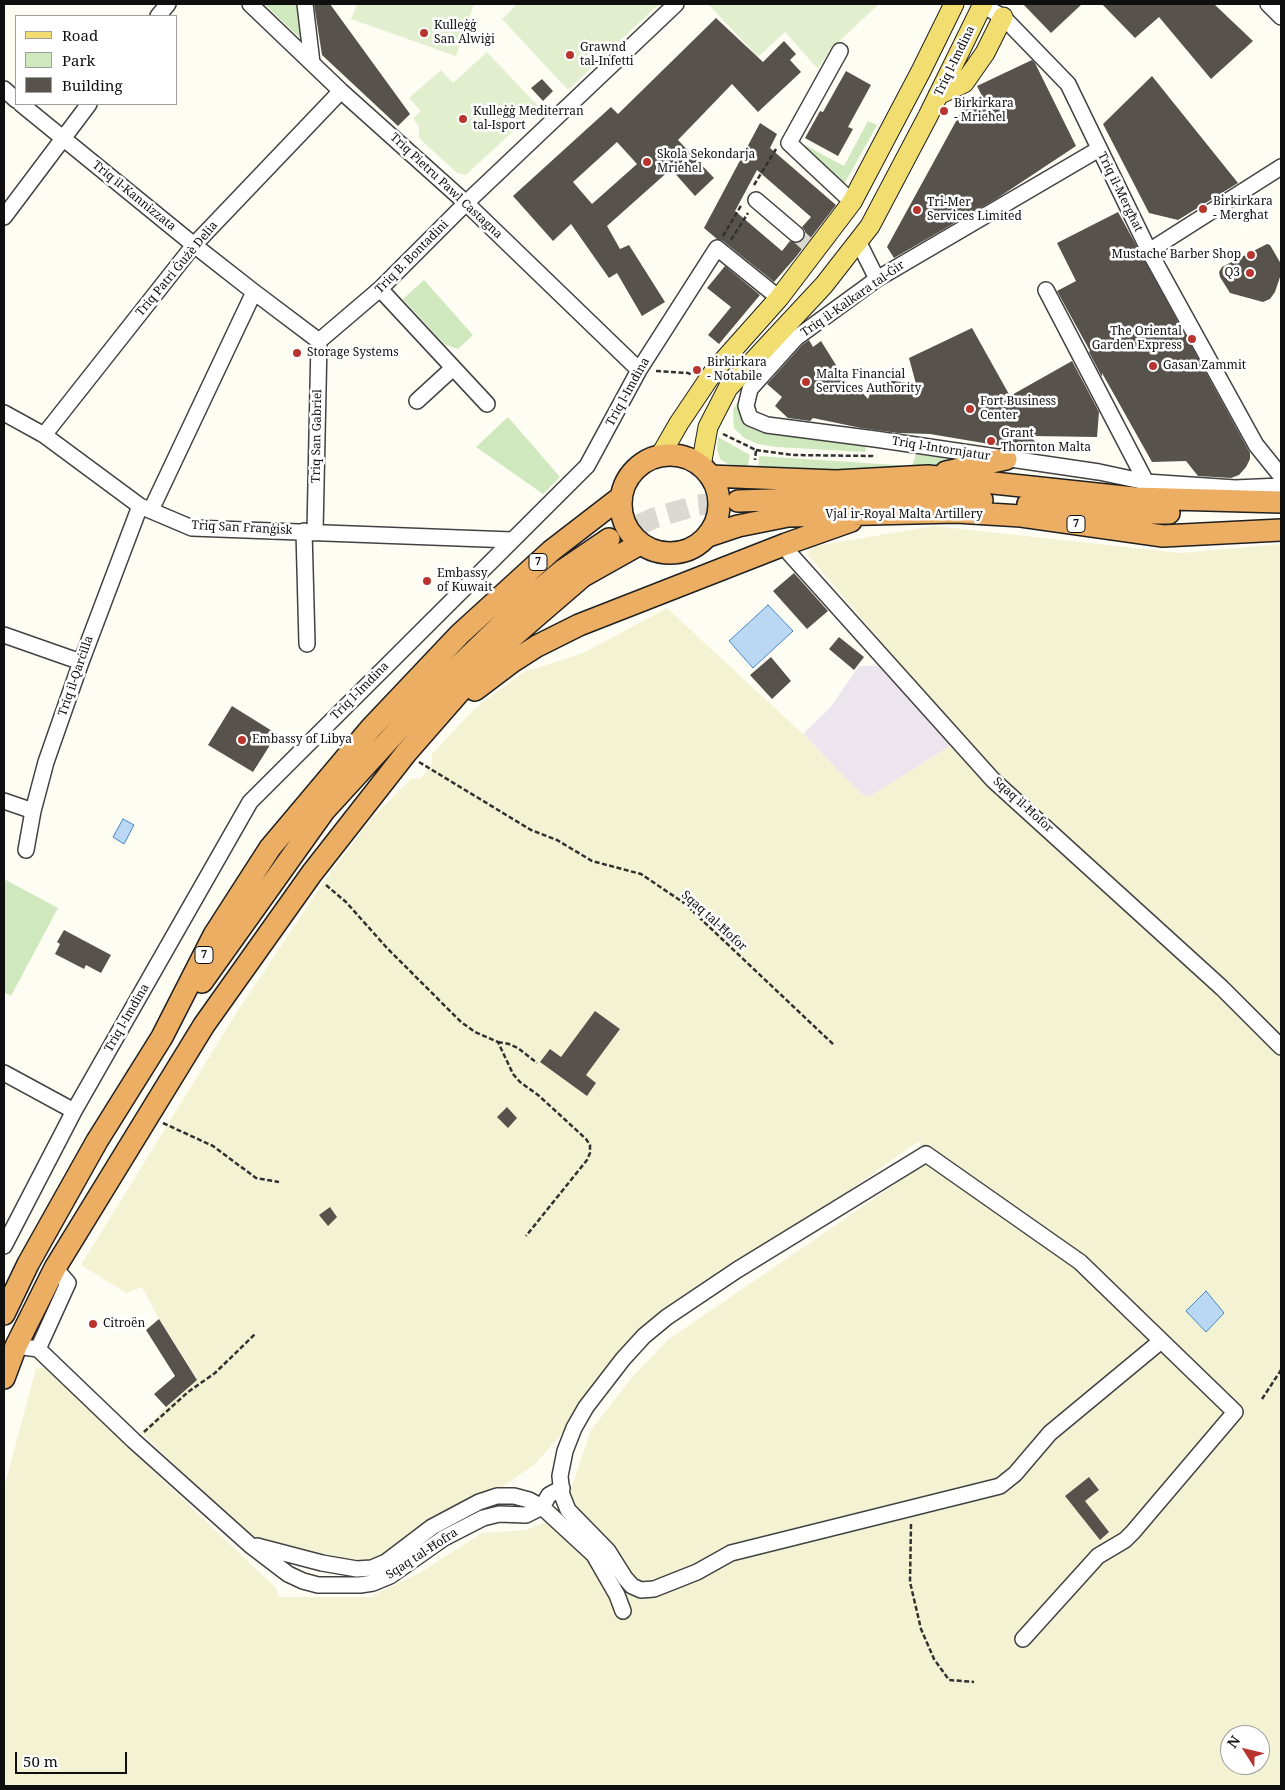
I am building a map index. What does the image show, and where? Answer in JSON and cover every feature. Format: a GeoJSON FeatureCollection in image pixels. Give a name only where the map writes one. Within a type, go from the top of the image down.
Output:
{"type":"FeatureCollection","features":[{"type":"Feature","properties":{"kind":"highway"},"geometry":{"type":"LineString","coordinates":[[675,455],[688,459],[705,471],[716,487],[719,500],[715,525],[708,536],[699,544],[676,554],[657,552],[640,544],[628,531],[621,514],[622,492],[629,476],[648,460],[660,456],[675,455]]}},
{"type":"Feature","properties":{"kind":"highway"},"geometry":{"type":"LineString","coordinates":[[705,471],[752,478],[836,482],[928,476],[1006,459]]}},
{"type":"Feature","properties":{"kind":"highway"},"geometry":{"type":"LineString","coordinates":[[928,476],[1134,498],[1281,502]]}},
{"type":"Feature","properties":{"kind":"highway","name":"7"},"geometry":{"type":"LineString","coordinates":[[4,1314],[28,1264],[79,1174],[162,1037],[214,935],[270,848],[365,735],[460,634],[551,551],[622,492]]}},
{"type":"Feature","properties":{"kind":"highway","name":"Vjal ir-Royal Malta Artillery"},"geometry":{"type":"LineString","coordinates":[[738,501],[928,495],[1137,513],[1243,513],[1281,508]]}},
{"type":"Feature","properties":{"kind":"highway","name":"Vjal ir-Royal Malta Artillery"},"geometry":{"type":"LineString","coordinates":[[708,536],[738,526],[788,516],[956,512],[1021,516],[1163,536],[1281,530]]}},
{"type":"Feature","properties":{"kind":"highway"},"geometry":{"type":"LineString","coordinates":[[411,748],[483,684],[512,662],[557,635],[786,544],[870,515]]}},
{"type":"Feature","properties":{"kind":"highway","name":"7"},"geometry":{"type":"LineString","coordinates":[[162,1037],[324,811],[441,683],[496,629],[562,571],[609,539]]}},
{"type":"Feature","properties":{"kind":"highway"},"geometry":{"type":"LineString","coordinates":[[4,1378],[16,1346],[55,1268],[204,1025],[312,873],[411,748],[475,674],[510,639],[567,588],[596,567],[611,561],[640,544]]}},
{"type":"Feature","properties":{"kind":"main road","name":"Triq l-Imdina"},"geometry":{"type":"LineString","coordinates":[[660,456],[678,423],[714,370],[779,298],[806,243],[852,202],[954,4]]}},
{"type":"Feature","properties":{"kind":"main road","name":"Triq l-Imdina"},"geometry":{"type":"LineString","coordinates":[[705,471],[708,427],[728,388],[824,285],[870,226],[938,95],[978,4]]}},
{"type":"Feature","properties":{"kind":"main road"},"geometry":{"type":"LineString","coordinates":[[921,71],[934,59],[961,9],[978,4]]}},
{"type":"Feature","properties":{"kind":"main road"},"geometry":{"type":"LineString","coordinates":[[938,95],[964,83],[985,53],[1002,17]]}},
{"type":"Feature","properties":{"kind":"street"},"geometry":{"type":"LineString","coordinates":[[159,15],[168,4]]}},
{"type":"Feature","properties":{"kind":"street","name":"Triq Pietru Pawl Castagna"},"geometry":{"type":"LineString","coordinates":[[250,4],[341,91],[466,203],[639,370]]}},
{"type":"Feature","properties":{"kind":"street"},"geometry":{"type":"LineString","coordinates":[[305,4],[312,63]]}},
{"type":"Feature","properties":{"kind":"street","name":"Triq B. Bontadini"},"geometry":{"type":"LineString","coordinates":[[319,341],[380,290],[466,203],[676,4]]}},
{"type":"Feature","properties":{"kind":"street","name":"Triq il-Mergħat"},"geometry":{"type":"LineString","coordinates":[[978,4],[1002,17],[1068,84],[1149,250],[1256,445],[1281,476]]}},
{"type":"Feature","properties":{"kind":"street"},"geometry":{"type":"LineString","coordinates":[[1268,4],[1281,17]]}},
{"type":"Feature","properties":{"kind":"street"},"geometry":{"type":"LineString","coordinates":[[840,51],[789,143],[852,202]]}},
{"type":"Feature","properties":{"kind":"street"},"geometry":{"type":"LineString","coordinates":[[4,89],[15,99]]}},
{"type":"Feature","properties":{"kind":"street","name":"Triq Patri Ġużè Delia"},"geometry":{"type":"LineString","coordinates":[[44,435],[194,244],[341,91]]}},
{"type":"Feature","properties":{"kind":"street","name":"Triq il-Kannizzata"},"geometry":{"type":"LineString","coordinates":[[22,105],[254,292],[319,341]]}},
{"type":"Feature","properties":{"kind":"street"},"geometry":{"type":"LineString","coordinates":[[4,217],[89,105]]}},
{"type":"Feature","properties":{"kind":"street","name":"Triq il-Kalkara tal-Ġir"},"geometry":{"type":"LineString","coordinates":[[750,389],[796,338],[877,279],[1099,149]]}},
{"type":"Feature","properties":{"kind":"street"},"geometry":{"type":"LineString","coordinates":[[1149,250],[1281,167]]}},
{"type":"Feature","properties":{"kind":"street"},"geometry":{"type":"LineString","coordinates":[[756,200],[806,243]]}},
{"type":"Feature","properties":{"kind":"street"},"geometry":{"type":"LineString","coordinates":[[858,241],[877,279]]}},
{"type":"Feature","properties":{"kind":"street"},"geometry":{"type":"LineString","coordinates":[[720,250],[779,298]]}},
{"type":"Feature","properties":{"kind":"street","name":"Triq l-Imdina"},"geometry":{"type":"LineString","coordinates":[[4,1246],[74,1111],[250,802],[587,466],[639,370],[720,250]]}},
{"type":"Feature","properties":{"kind":"street"},"geometry":{"type":"LineString","coordinates":[[380,290],[486,404]]}},
{"type":"Feature","properties":{"kind":"street"},"geometry":{"type":"LineString","coordinates":[[1046,290],[1146,482]]}},
{"type":"Feature","properties":{"kind":"street","name":"Triq il-Qarċilla"},"geometry":{"type":"LineString","coordinates":[[26,850],[33,811],[46,762],[123,548],[146,508],[254,292]]}},
{"type":"Feature","properties":{"kind":"street","name":"Triq San Gabriel"},"geometry":{"type":"LineString","coordinates":[[307,644],[309,531],[319,341]]}},
{"type":"Feature","properties":{"kind":"street"},"geometry":{"type":"LineString","coordinates":[[417,401],[453,368]]}},
{"type":"Feature","properties":{"kind":"street","name":"Triq l-Intornjatur"},"geometry":{"type":"LineString","coordinates":[[750,389],[746,406],[750,418],[767,425],[1099,472],[1146,482],[1235,488],[1281,486]]}},
{"type":"Feature","properties":{"kind":"street","name":"Triq San Franġisk"},"geometry":{"type":"LineString","coordinates":[[4,413],[44,435],[146,508],[192,528],[512,540]]}},
{"type":"Feature","properties":{"kind":"street","name":"Sqaq il-Ħofor"},"geometry":{"type":"LineString","coordinates":[[786,544],[790,554],[993,780],[1222,988],[1281,1047]]}},
{"type":"Feature","properties":{"kind":"street"},"geometry":{"type":"LineString","coordinates":[[4,635],[81,662]]}},
{"type":"Feature","properties":{"kind":"street"},"geometry":{"type":"LineString","coordinates":[[4,801],[33,811]]}},
{"type":"Feature","properties":{"kind":"street"},"geometry":{"type":"LineString","coordinates":[[4,1073],[74,1111]]}},
{"type":"Feature","properties":{"kind":"street"},"geometry":{"type":"LineString","coordinates":[[1023,1639],[1098,1556],[1125,1540],[1134,1532],[1235,1412],[1080,1262],[926,1154],[730,1274],[674,1312],[644,1336],[623,1359],[590,1401],[574,1428],[565,1451],[560,1476],[568,1510],[608,1551],[632,1586],[641,1590],[654,1589],[697,1572],[731,1553],[910,1510],[990,1489],[1008,1481],[1050,1433],[1161,1342]]}},
{"type":"Feature","properties":{"kind":"street"},"geometry":{"type":"LineString","coordinates":[[16,1346],[38,1349],[68,1283],[55,1268]]}},
{"type":"Feature","properties":{"kind":"street","name":"Sqaq tal-Ħofra"},"geometry":{"type":"LineString","coordinates":[[38,1349],[134,1441],[250,1545],[288,1574],[303,1582],[318,1585],[373,1584],[390,1576],[444,1538],[483,1518],[499,1514],[526,1515],[542,1508]]}},
{"type":"Feature","properties":{"kind":"street"},"geometry":{"type":"LineString","coordinates":[[542,1508],[549,1495],[562,1488]]}},
{"type":"Feature","properties":{"kind":"street","name":"Sqaq tal-Ħofra"},"geometry":{"type":"LineString","coordinates":[[250,1545],[322,1563],[372,1568],[386,1562],[432,1527],[479,1502],[497,1496],[514,1496],[529,1500],[542,1508],[594,1555],[617,1595],[623,1611]]}},
{"type":"Feature","properties":{"kind":"path"},"geometry":{"type":"LineString","coordinates":[[720,250],[756,200]]}},
{"type":"Feature","properties":{"kind":"path"},"geometry":{"type":"LineString","coordinates":[[708,427],[756,450],[793,455],[872,456],[875,439]]}},
{"type":"Feature","properties":{"kind":"path"},"geometry":{"type":"LineString","coordinates":[[752,478],[756,450]]}},
{"type":"Feature","properties":{"kind":"path","name":"Sqaq tal-Ħofor"},"geometry":{"type":"LineString","coordinates":[[411,748],[421,763],[531,830],[557,840],[592,861],[641,874],[684,903],[834,1045]]}},
{"type":"Feature","properties":{"kind":"path"},"geometry":{"type":"LineString","coordinates":[[312,873],[346,902],[387,948],[461,1022],[474,1032],[518,1048],[537,1063]]}},
{"type":"Feature","properties":{"kind":"path"},"geometry":{"type":"LineString","coordinates":[[498,1042],[513,1074],[520,1082],[538,1095],[586,1139],[590,1145],[590,1153],[587,1160],[526,1236]]}},
{"type":"Feature","properties":{"kind":"path"},"geometry":{"type":"LineString","coordinates":[[149,1115],[213,1146],[256,1178],[279,1182]]}},
{"type":"Feature","properties":{"kind":"path"},"geometry":{"type":"LineString","coordinates":[[134,1441],[188,1392],[215,1373],[255,1334]]}},
{"type":"Feature","properties":{"kind":"path"},"geometry":{"type":"LineString","coordinates":[[1262,1399],[1281,1370]]}},
{"type":"Feature","properties":{"kind":"path"},"geometry":{"type":"LineString","coordinates":[[910,1510],[910,1582],[921,1629],[934,1659],[949,1680],[974,1682]]}},
{"type":"Feature","properties":{"kind":"shaded area"},"geometry":{"type":"Polygon","coordinates":[[[859,666],[882,666],[903,693],[916,703],[952,745],[869,797],[860,793],[803,734],[830,708],[859,666]]]}},
{"type":"Feature","properties":{"kind":"green space"},"geometry":{"type":"Polygon","coordinates":[[[264,4],[297,4],[300,38],[264,4]]]}},
{"type":"Feature","properties":{"kind":"green space"},"geometry":{"type":"Polygon","coordinates":[[[357,4],[474,4],[456,56],[351,19],[357,4]]]}},
{"type":"Feature","properties":{"kind":"green space","name":"Grawnd tal-Infetti"},"geometry":{"type":"Polygon","coordinates":[[[517,4],[659,4],[568,90],[502,19],[517,4]]]}},
{"type":"Feature","properties":{"kind":"green space"},"geometry":{"type":"Polygon","coordinates":[[[708,4],[879,4],[830,50],[818,69],[785,32],[758,57],[708,4]]]}},
{"type":"Feature","properties":{"kind":"green space"},"geometry":{"type":"Polygon","coordinates":[[[487,52],[539,107],[466,175],[457,173],[419,138],[419,127],[413,118],[421,111],[409,98],[441,70],[453,83],[487,52]]]}},
{"type":"Feature","properties":{"kind":"green space"},"geometry":{"type":"Polygon","coordinates":[[[868,121],[877,125],[842,188],[800,149],[803,144],[844,166],[868,121]]]}},
{"type":"Feature","properties":{"kind":"green space"},"geometry":{"type":"Polygon","coordinates":[[[424,280],[473,335],[458,349],[444,344],[403,299],[424,280]]]}},
{"type":"Feature","properties":{"kind":"green space"},"geometry":{"type":"Polygon","coordinates":[[[745,391],[746,421],[767,433],[866,446],[865,452],[776,447],[758,444],[744,438],[734,428],[733,410],[745,391]]]}},
{"type":"Feature","properties":{"kind":"green space"},"geometry":{"type":"Polygon","coordinates":[[[508,417],[560,477],[543,494],[476,447],[508,417]]]}},
{"type":"Feature","properties":{"kind":"green space"},"geometry":{"type":"Polygon","coordinates":[[[718,437],[750,455],[747,469],[734,467],[721,460],[717,450],[718,437]]]}},
{"type":"Feature","properties":{"kind":"green space"},"geometry":{"type":"Polygon","coordinates":[[[916,454],[948,459],[948,463],[913,470],[758,473],[759,456],[912,466],[916,454]]]}},
{"type":"Feature","properties":{"kind":"green space"},"geometry":{"type":"Polygon","coordinates":[[[934,526],[1181,553],[1281,544],[1281,1786],[4,1786],[4,1488],[36,1368],[45,1368],[276,1588],[279,1597],[369,1597],[416,1575],[482,1533],[526,1530],[562,1515],[591,1430],[633,1376],[669,1339],[925,1164],[919,1141],[627,1350],[567,1428],[536,1463],[500,1489],[372,1567],[282,1551],[238,1526],[141,1432],[197,1379],[159,1319],[142,1287],[126,1293],[81,1265],[240,1007],[323,883],[372,818],[412,778],[420,779],[432,764],[432,754],[475,708],[524,672],[583,653],[667,608],[803,734],[860,793],[869,797],[952,745],[937,708],[807,554],[815,546],[934,526]]]}},
{"type":"Feature","properties":{"kind":"green space"},"geometry":{"type":"Polygon","coordinates":[[[4,879],[58,908],[11,996],[4,992],[4,879]]]}},
{"type":"Feature","properties":{"kind":"water"},"geometry":{"type":"Polygon","coordinates":[[[768,605],[793,631],[753,668],[729,641],[768,605]]]}},
{"type":"Feature","properties":{"kind":"water"},"geometry":{"type":"Polygon","coordinates":[[[123,819],[134,825],[124,844],[113,837],[123,819]]]}},
{"type":"Feature","properties":{"kind":"water"},"geometry":{"type":"Polygon","coordinates":[[[1206,1291],[1224,1313],[1206,1332],[1186,1311],[1206,1291]]]}},
{"type":"Feature","properties":{"kind":"building"},"geometry":{"type":"Polygon","coordinates":[[[314,4],[330,4],[410,114],[398,126],[322,55],[314,4]]]}},
{"type":"Feature","properties":{"kind":"building"},"geometry":{"type":"Polygon","coordinates":[[[1023,4],[1082,4],[1051,33],[1023,4]]]}},
{"type":"Feature","properties":{"kind":"building"},"geometry":{"type":"Polygon","coordinates":[[[1102,4],[1214,4],[1253,41],[1211,79],[1159,17],[1135,38],[1102,4]]]}},
{"type":"Feature","properties":{"kind":"building"},"geometry":{"type":"Polygon","coordinates":[[[716,18],[763,62],[784,41],[796,54],[790,60],[801,72],[758,112],[732,84],[678,140],[714,178],[695,196],[671,169],[607,226],[620,249],[629,245],[665,302],[642,316],[617,273],[609,278],[571,224],[553,241],[513,196],[611,107],[618,114],[716,18]],[[617,142],[573,182],[592,204],[637,164],[617,142]]]}},
{"type":"Feature","properties":{"kind":"building"},"geometry":{"type":"Polygon","coordinates":[[[1032,60],[1076,146],[996,199],[894,258],[887,247],[966,103],[982,96],[977,86],[1032,60]]]}},
{"type":"Feature","properties":{"kind":"building"},"geometry":{"type":"Polygon","coordinates":[[[846,71],[871,85],[848,127],[853,129],[838,156],[805,138],[820,111],[823,112],[846,71]]]}},
{"type":"Feature","properties":{"kind":"building"},"geometry":{"type":"Polygon","coordinates":[[[1152,76],[1238,183],[1178,220],[1149,213],[1103,124],[1152,76]]]}},
{"type":"Feature","properties":{"kind":"building"},"geometry":{"type":"Polygon","coordinates":[[[542,79],[553,91],[543,101],[531,88],[542,79]]]}},
{"type":"Feature","properties":{"kind":"building"},"geometry":{"type":"Polygon","coordinates":[[[760,123],[777,134],[770,148],[836,205],[774,282],[704,228],[760,123]],[[757,170],[735,211],[782,251],[790,241],[799,243],[803,240],[805,231],[802,227],[811,217],[757,170]]]}},
{"type":"Feature","properties":{"kind":"building","name":"Gasan Zammit"},"geometry":{"type":"Polygon","coordinates":[[[1118,212],[1250,453],[1250,459],[1246,467],[1239,475],[1231,478],[1198,476],[1186,461],[1152,462],[1102,373],[1102,377],[1057,291],[1076,281],[1057,243],[1118,212]]]}},
{"type":"Feature","properties":{"kind":"building","name":"Q3"},"geometry":{"type":"Polygon","coordinates":[[[1267,244],[1270,245],[1281,264],[1281,274],[1275,292],[1270,299],[1263,302],[1230,293],[1220,277],[1219,272],[1222,267],[1267,244]]]}},
{"type":"Feature","properties":{"kind":"building"},"geometry":{"type":"Polygon","coordinates":[[[725,266],[760,295],[719,344],[708,335],[731,307],[707,288],[725,266]]]}},
{"type":"Feature","properties":{"kind":"building"},"geometry":{"type":"Polygon","coordinates":[[[972,328],[1010,396],[1072,361],[1099,412],[1097,437],[1031,436],[1043,453],[930,434],[898,433],[861,428],[813,418],[810,421],[788,418],[775,406],[782,397],[767,384],[802,345],[809,340],[813,347],[821,341],[854,394],[859,389],[868,399],[872,388],[884,389],[886,380],[916,384],[909,358],[972,328]]]}},
{"type":"Feature","properties":{"kind":"building"},"geometry":{"type":"Polygon","coordinates":[[[794,573],[828,611],[807,629],[773,591],[794,573]]]}},
{"type":"Feature","properties":{"kind":"building"},"geometry":{"type":"Polygon","coordinates":[[[839,637],[864,657],[854,670],[829,649],[839,637]]]}},
{"type":"Feature","properties":{"kind":"building"},"geometry":{"type":"Polygon","coordinates":[[[771,657],[791,681],[772,699],[750,675],[771,657]]]}},
{"type":"Feature","properties":{"kind":"building","name":"Embassy of Libya"},"geometry":{"type":"Polygon","coordinates":[[[232,706],[277,734],[253,772],[208,745],[232,706]]]}},
{"type":"Feature","properties":{"kind":"building"},"geometry":{"type":"Polygon","coordinates":[[[64,930],[111,955],[101,973],[86,965],[84,969],[55,954],[60,944],[57,942],[64,930]]]}},
{"type":"Feature","properties":{"kind":"building"},"geometry":{"type":"Polygon","coordinates":[[[595,1011],[620,1029],[586,1075],[596,1083],[587,1096],[540,1062],[550,1049],[561,1057],[595,1011]]]}},
{"type":"Feature","properties":{"kind":"building"},"geometry":{"type":"Polygon","coordinates":[[[507,1107],[517,1118],[508,1128],[497,1117],[507,1107]]]}},
{"type":"Feature","properties":{"kind":"building"},"geometry":{"type":"Polygon","coordinates":[[[330,1207],[337,1217],[328,1226],[319,1215],[330,1207]]]}},
{"type":"Feature","properties":{"kind":"building"},"geometry":{"type":"Polygon","coordinates":[[[159,1319],[197,1380],[166,1407],[154,1394],[175,1376],[146,1330],[159,1319]]]}},
{"type":"Feature","properties":{"kind":"building"},"geometry":{"type":"Polygon","coordinates":[[[1089,1477],[1099,1490],[1085,1501],[1109,1532],[1100,1540],[1065,1496],[1089,1477]]]}},
{"type":"Feature","properties":{"kind":"tunnel"},"geometry":{"type":"LineString","coordinates":[[796,234],[807,244]]}},
{"type":"Feature","properties":{"kind":"tunnel"},"geometry":{"type":"LineString","coordinates":[[609,539],[654,518],[698,505],[738,501]]}},
{"type":"Feature","properties":{"kind":"place","name":"Kulleġġ San Alwiġi"},"geometry":{"type":"Point","coordinates":[424,33]}},
{"type":"Feature","properties":{"kind":"place","name":"Grawnd tal-Infetti"},"geometry":{"type":"Point","coordinates":[570,55]}},
{"type":"Feature","properties":{"kind":"place","name":"Birkirkara - Mrieħel"},"geometry":{"type":"Point","coordinates":[944,111]}},
{"type":"Feature","properties":{"kind":"place","name":"Kulleġġ Mediterran tal-Isport"},"geometry":{"type":"Point","coordinates":[463,119]}},
{"type":"Feature","properties":{"kind":"place","name":"Skola Sekondarja Mrieħel"},"geometry":{"type":"Point","coordinates":[647,162]}},
{"type":"Feature","properties":{"kind":"place","name":"Birkirkara - Mergħat"},"geometry":{"type":"Point","coordinates":[1203,209]}},
{"type":"Feature","properties":{"kind":"place","name":"Tri-Mer Services Limited"},"geometry":{"type":"Point","coordinates":[917,210]}},
{"type":"Feature","properties":{"kind":"place","name":"Mustache Barber Shop"},"geometry":{"type":"Point","coordinates":[1251,255]}},
{"type":"Feature","properties":{"kind":"place","name":"Q3"},"geometry":{"type":"Point","coordinates":[1250,273]}},
{"type":"Feature","properties":{"kind":"place","name":"The Oriental Garden Express"},"geometry":{"type":"Point","coordinates":[1192,339]}},
{"type":"Feature","properties":{"kind":"place","name":"Storage Systems"},"geometry":{"type":"Point","coordinates":[297,353]}},
{"type":"Feature","properties":{"kind":"place","name":"Gasan Zammit"},"geometry":{"type":"Point","coordinates":[1153,366]}},
{"type":"Feature","properties":{"kind":"place","name":"Birkirkara - Notabile"},"geometry":{"type":"Point","coordinates":[697,370]}},
{"type":"Feature","properties":{"kind":"place","name":"Malta Financial Services Authority"},"geometry":{"type":"Point","coordinates":[806,382]}},
{"type":"Feature","properties":{"kind":"place","name":"Fort Business Center"},"geometry":{"type":"Point","coordinates":[970,409]}},
{"type":"Feature","properties":{"kind":"place","name":"Grant Thornton Malta"},"geometry":{"type":"Point","coordinates":[991,441]}},
{"type":"Feature","properties":{"kind":"place","name":"Embassy of Kuwait"},"geometry":{"type":"Point","coordinates":[427,581]}},
{"type":"Feature","properties":{"kind":"place","name":"Embassy of Libya"},"geometry":{"type":"Point","coordinates":[242,740]}},
{"type":"Feature","properties":{"kind":"place","name":"Citroën"},"geometry":{"type":"Point","coordinates":[93,1324]}}]}
